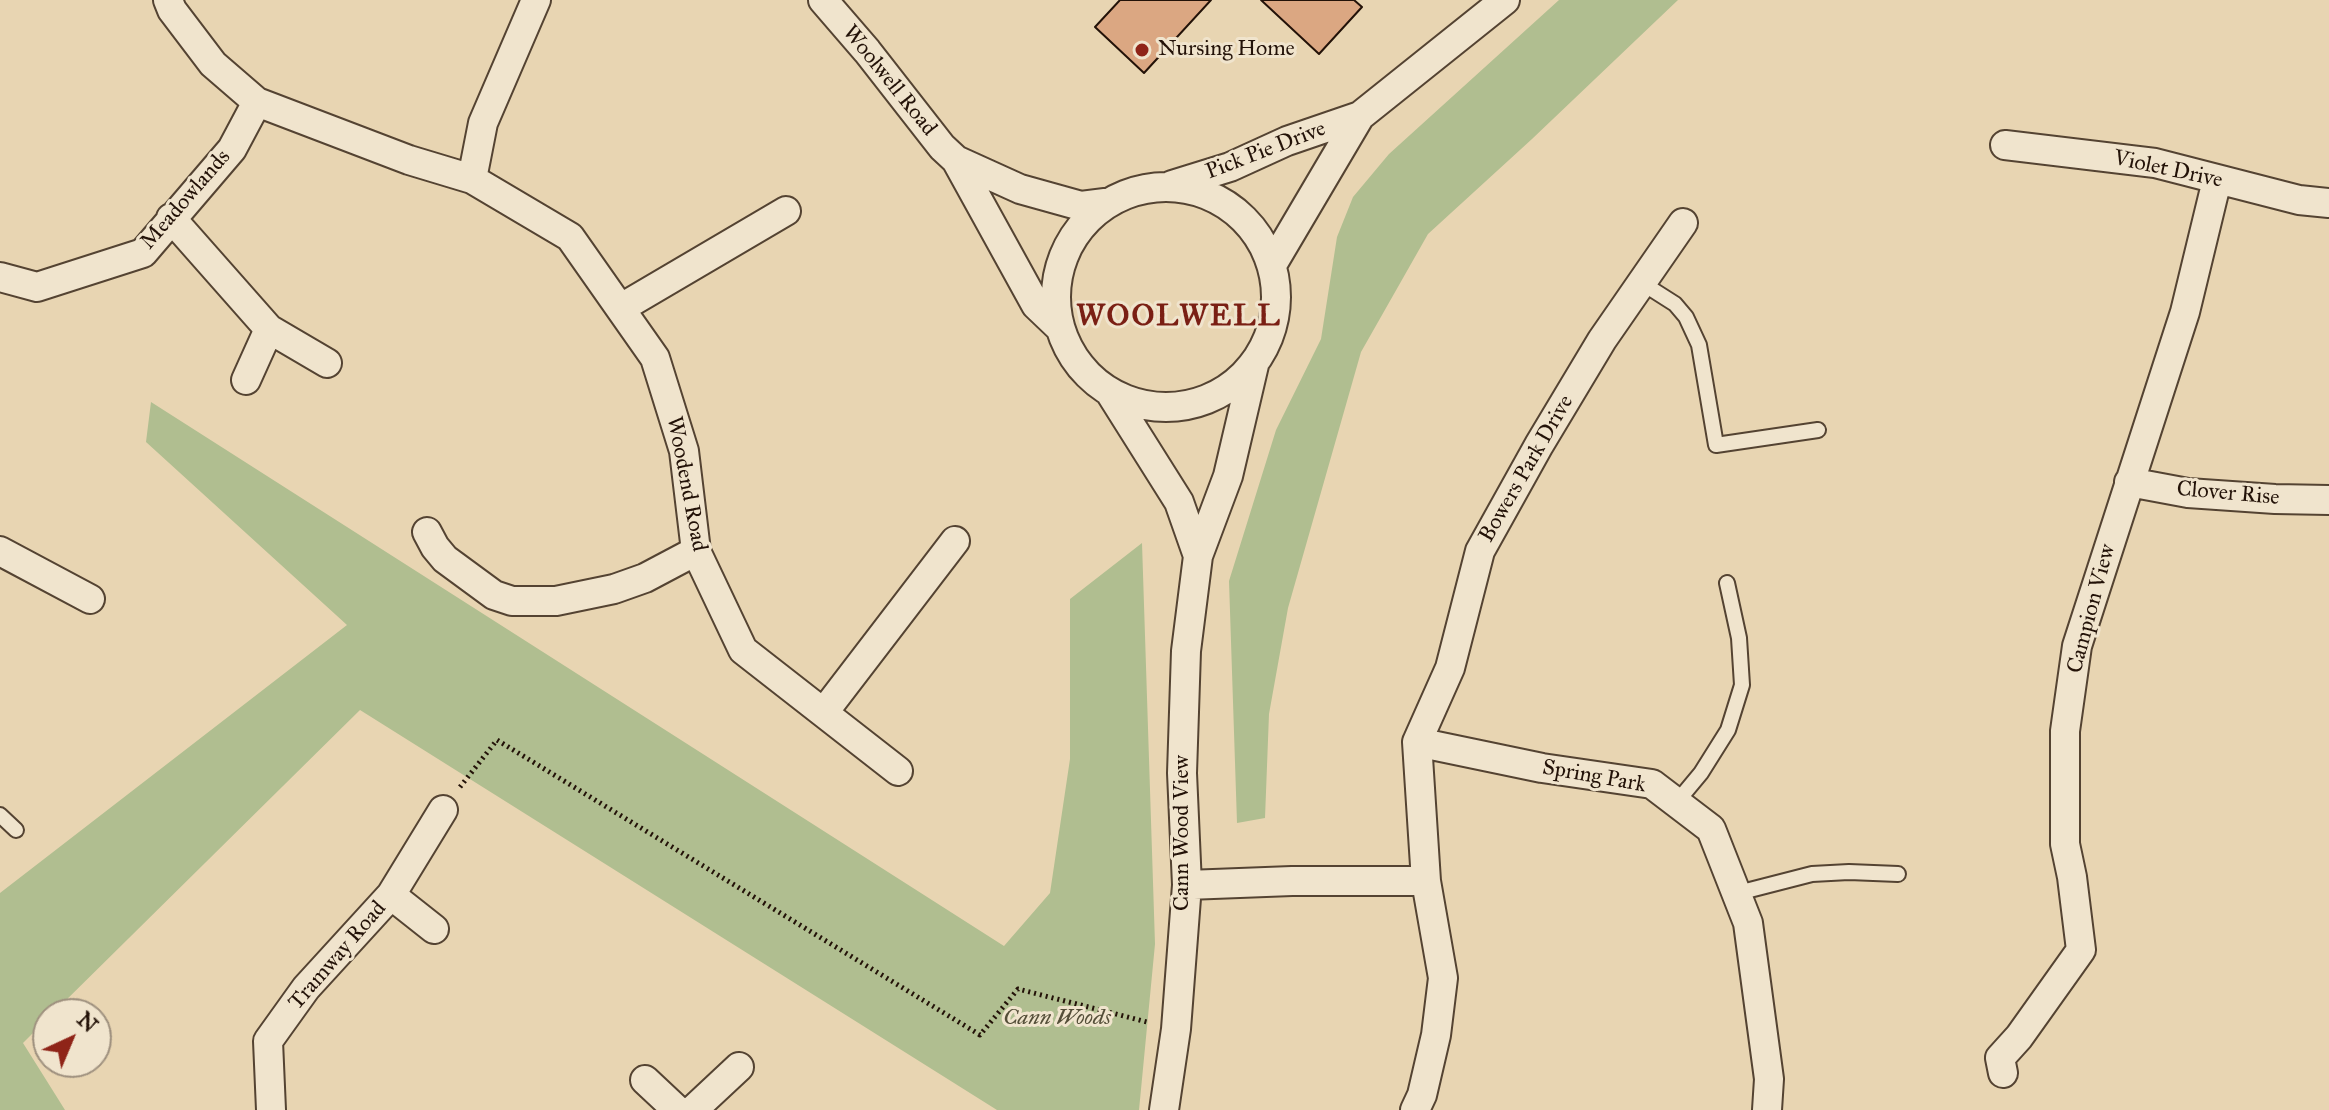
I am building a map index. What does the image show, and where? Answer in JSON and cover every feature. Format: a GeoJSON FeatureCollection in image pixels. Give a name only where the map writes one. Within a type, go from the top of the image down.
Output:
{"type":"FeatureCollection","features":[{"type":"Feature","properties":{"kind":"street","name":"Woodend Road"},"geometry":{"type":"LineString","coordinates":[[168,0],[172,10],[213,64],[257,102],[409,160],[472,179],[570,237],[655,358],[684,451],[696,551],[743,650],[898,771]]}},
{"type":"Feature","properties":{"kind":"street"},"geometry":{"type":"LineString","coordinates":[[472,179],[483,123],[536,0]]}},
{"type":"Feature","properties":{"kind":"street","name":"Woolwell Road"},"geometry":{"type":"LineString","coordinates":[[823,0],[942,147],[956,160],[1036,305],[1058,326]]}},
{"type":"Feature","properties":{"kind":"street","name":"Pick Pie Drive"},"geometry":{"type":"LineString","coordinates":[[1171,186],[1230,167],[1287,141],[1360,116],[1505,0]]}},
{"type":"Feature","properties":{"kind":"street","name":"Meadowlands"},"geometry":{"type":"LineString","coordinates":[[0,277],[37,287],[143,253],[232,149],[257,102]]}},
{"type":"Feature","properties":{"kind":"street","name":"Pick Pie Drive"},"geometry":{"type":"LineString","coordinates":[[1272,265],[1360,116]]}},
{"type":"Feature","properties":{"kind":"street","name":"Violet Drive"},"geometry":{"type":"LineString","coordinates":[[2005,145],[2155,163],[2299,200],[2329,203]]}},
{"type":"Feature","properties":{"kind":"street","name":"Woolwell Road"},"geometry":{"type":"LineString","coordinates":[[956,160],[1020,189],[1081,206],[1105,203]]}},
{"type":"Feature","properties":{"kind":"street","name":"Campion View"},"geometry":{"type":"LineString","coordinates":[[2003,1073],[2000,1058],[2019,1037],[2081,950],[2065,844],[2065,731],[2077,646],[2185,312],[2217,180]]}},
{"type":"Feature","properties":{"kind":"street"},"geometry":{"type":"LineString","coordinates":[[1171,186],[1205,193],[1234,209],[1258,234],[1272,265],[1277,300],[1271,334],[1254,365],[1231,387],[1203,402],[1172,408],[1140,405],[1111,394],[1077,365],[1058,326],[1056,280],[1072,236],[1105,203],[1136,189],[1171,186]]}},
{"type":"Feature","properties":{"kind":"street"},"geometry":{"type":"LineString","coordinates":[[621,308],[786,211]]}},
{"type":"Feature","properties":{"kind":"street"},"geometry":{"type":"LineString","coordinates":[[171,218],[269,329],[327,363]]}},
{"type":"Feature","properties":{"kind":"street","name":"Bowers Park Drive"},"geometry":{"type":"LineString","coordinates":[[1415,1110],[1422,1095],[1436,1035],[1443,978],[1426,881],[1417,742],[1450,668],[1480,551],[1602,340],[1683,223]]}},
{"type":"Feature","properties":{"kind":"street"},"geometry":{"type":"LineString","coordinates":[[246,380],[269,329]]}},
{"type":"Feature","properties":{"kind":"street","name":"Cann Wood View"},"geometry":{"type":"LineString","coordinates":[[1164,1110],[1176,1029],[1187,885],[1182,773],[1186,651],[1198,556],[1228,476],[1254,365]]}},
{"type":"Feature","properties":{"kind":"street","name":"Cann Wood View"},"geometry":{"type":"LineString","coordinates":[[1111,394],[1179,502],[1198,556]]}},
{"type":"Feature","properties":{"kind":"street","name":"Clover Rise"},"geometry":{"type":"LineString","coordinates":[[2129,482],[2188,493],[2329,500]]}},
{"type":"Feature","properties":{"kind":"street"},"geometry":{"type":"LineString","coordinates":[[427,532],[445,559],[494,595],[512,601],[556,601],[614,589],[645,578],[696,551]]}},
{"type":"Feature","properties":{"kind":"street"},"geometry":{"type":"LineString","coordinates":[[824,712],[955,541]]}},
{"type":"Feature","properties":{"kind":"street"},"geometry":{"type":"LineString","coordinates":[[0,551],[90,599]]}},
{"type":"Feature","properties":{"kind":"street","name":"Spring Park"},"geometry":{"type":"LineString","coordinates":[[1417,742],[1542,768],[1652,784],[1711,829],[1748,923],[1769,1079],[1767,1110]]}},
{"type":"Feature","properties":{"kind":"street","name":"Tramway Road"},"geometry":{"type":"LineString","coordinates":[[271,1110],[268,1041],[306,988],[391,895],[443,810]]}},
{"type":"Feature","properties":{"kind":"street"},"geometry":{"type":"LineString","coordinates":[[1187,885],[1426,881]]}},
{"type":"Feature","properties":{"kind":"street"},"geometry":{"type":"LineString","coordinates":[[391,895],[434,929]]}},
{"type":"Feature","properties":{"kind":"street"},"geometry":{"type":"LineString","coordinates":[[693,1110],[739,1067]]}},
{"type":"Feature","properties":{"kind":"street"},"geometry":{"type":"LineString","coordinates":[[645,1080],[677,1110]]}},
{"type":"Feature","properties":{"kind":"lane"},"geometry":{"type":"LineString","coordinates":[[1642,283],[1675,304],[1686,317],[1699,345],[1716,445],[1818,430]]}},
{"type":"Feature","properties":{"kind":"lane"},"geometry":{"type":"LineString","coordinates":[[1676,803],[1701,773],[1728,730],[1742,685],[1739,638],[1727,583]]}},
{"type":"Feature","properties":{"kind":"lane"},"geometry":{"type":"LineString","coordinates":[[0,815],[16,830]]}},
{"type":"Feature","properties":{"kind":"lane"},"geometry":{"type":"LineString","coordinates":[[1738,893],[1812,874],[1898,874]]}},
{"type":"Feature","properties":{"kind":"path"},"geometry":{"type":"LineString","coordinates":[[443,810],[497,740],[980,1035],[1018,989],[1176,1029]]}},
{"type":"Feature","properties":{"kind":"green space"},"geometry":{"type":"Polygon","coordinates":[[[1559,0],[1678,0],[1428,234],[1361,352],[1288,608],[1269,714],[1265,818],[1237,823],[1229,581],[1276,430],[1321,339],[1337,237],[1353,197],[1389,154],[1559,0]]]}},
{"type":"Feature","properties":{"kind":"green space","name":"Cann Woods"},"geometry":{"type":"Polygon","coordinates":[[[151,402],[1004,946],[1050,893],[1070,759],[1070,599],[1142,543],[1155,944],[1139,1110],[997,1110],[360,710],[68,998],[32,998],[32,1034],[23,1043],[32,1057],[32,1078],[45,1078],[65,1110],[0,1110],[0,893],[347,625],[146,442],[151,402]]]}},
{"type":"Feature","properties":{"kind":"building","name":"Nursing Home"},"geometry":{"type":"Polygon","coordinates":[[[1120,0],[1211,0],[1144,73],[1095,27],[1120,0]]]}},
{"type":"Feature","properties":{"kind":"building","name":"Nursing Home"},"geometry":{"type":"Polygon","coordinates":[[[1261,0],[1354,0],[1362,7],[1319,54],[1261,0]]]}},
{"type":"Feature","properties":{"kind":"place","name":"Nursing Home"},"geometry":{"type":"Point","coordinates":[1142,50]}},
{"type":"Feature","properties":{"kind":"district","name":"WOOLWELL"},"geometry":{"type":"Point","coordinates":[1179,318]}}]}
